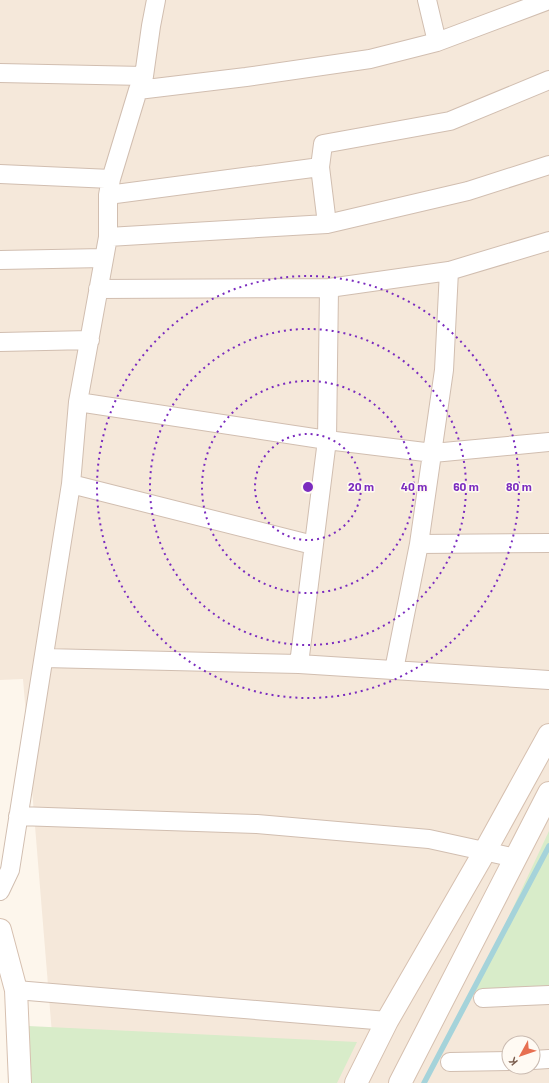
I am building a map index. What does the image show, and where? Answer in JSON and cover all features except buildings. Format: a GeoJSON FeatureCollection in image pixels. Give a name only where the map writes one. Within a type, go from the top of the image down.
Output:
{"type":"FeatureCollection","features":[{"type":"Feature","properties":{"kind":"street"},"geometry":{"type":"LineString","coordinates":[[0,891],[10,870],[72,484],[78,402],[108,237],[109,187],[141,83],[156,0]]}},
{"type":"Feature","properties":{"kind":"street"},"geometry":{"type":"LineString","coordinates":[[427,0],[437,42]]}},
{"type":"Feature","properties":{"kind":"street"},"geometry":{"type":"LineString","coordinates":[[0,73],[141,83],[246,77],[370,59],[437,42],[549,0]]}},
{"type":"Feature","properties":{"kind":"street"},"geometry":{"type":"LineString","coordinates":[[327,224],[320,167],[323,144],[450,121],[549,80]]}},
{"type":"Feature","properties":{"kind":"street"},"geometry":{"type":"LineString","coordinates":[[108,237],[327,224],[468,192],[549,165]]}},
{"type":"Feature","properties":{"kind":"street"},"geometry":{"type":"LineString","coordinates":[[0,174],[109,187],[320,167]]}},
{"type":"Feature","properties":{"kind":"street"},"geometry":{"type":"LineString","coordinates":[[98,289],[329,288],[449,271],[549,242]]}},
{"type":"Feature","properties":{"kind":"street"},"geometry":{"type":"LineString","coordinates":[[0,260],[104,258]]}},
{"type":"Feature","properties":{"kind":"street"},"geometry":{"type":"LineString","coordinates":[[394,670],[419,544],[433,453],[444,370],[449,271]]}},
{"type":"Feature","properties":{"kind":"street"},"geometry":{"type":"LineString","coordinates":[[299,664],[327,440],[329,288]]}},
{"type":"Feature","properties":{"kind":"street"},"geometry":{"type":"LineString","coordinates":[[0,342],[90,340]]}},
{"type":"Feature","properties":{"kind":"street"},"geometry":{"type":"LineString","coordinates":[[78,402],[327,440],[433,453],[549,442]]}},
{"type":"Feature","properties":{"kind":"street"},"geometry":{"type":"LineString","coordinates":[[72,484],[313,545]]}},
{"type":"Feature","properties":{"kind":"street"},"geometry":{"type":"LineString","coordinates":[[419,544],[549,543]]}},
{"type":"Feature","properties":{"kind":"street"},"geometry":{"type":"LineString","coordinates":[[44,658],[299,664],[549,680]]}},
{"type":"Feature","properties":{"kind":"street"},"geometry":{"type":"LineString","coordinates":[[356,1083],[387,1021],[549,735]]}},
{"type":"Feature","properties":{"kind":"street"},"geometry":{"type":"LineString","coordinates":[[400,1083],[516,858],[546,806]]}},
{"type":"Feature","properties":{"kind":"street"},"geometry":{"type":"LineString","coordinates":[[18,816],[256,824],[429,839],[516,858]]}},
{"type":"Feature","properties":{"kind":"street"},"geometry":{"type":"LineString","coordinates":[[0,930],[16,990],[20,1083]]}},
{"type":"Feature","properties":{"kind":"street"},"geometry":{"type":"LineString","coordinates":[[16,990],[387,1021]]}},
{"type":"Feature","properties":{"kind":"street"},"geometry":{"type":"LineString","coordinates":[[483,998],[549,995]]}},
{"type":"Feature","properties":{"kind":"street"},"geometry":{"type":"LineString","coordinates":[[450,1062],[501,1061]]}},
{"type":"Feature","properties":{"kind":"shaded area"},"geometry":{"type":"Polygon","coordinates":[[[0,0],[549,0],[549,1083],[56,1083],[23,679],[0,680],[0,0]]]}},
{"type":"Feature","properties":{"kind":"green space"},"geometry":{"type":"Polygon","coordinates":[[[549,831],[549,988],[474,991],[549,831]]]}},
{"type":"Feature","properties":{"kind":"green space"},"geometry":{"type":"Polygon","coordinates":[[[28,1026],[357,1042],[337,1083],[30,1083],[28,1026]]]}},
{"type":"Feature","properties":{"kind":"waterway"},"geometry":{"type":"LineString","coordinates":[[424,1083],[549,846]]}}]}
